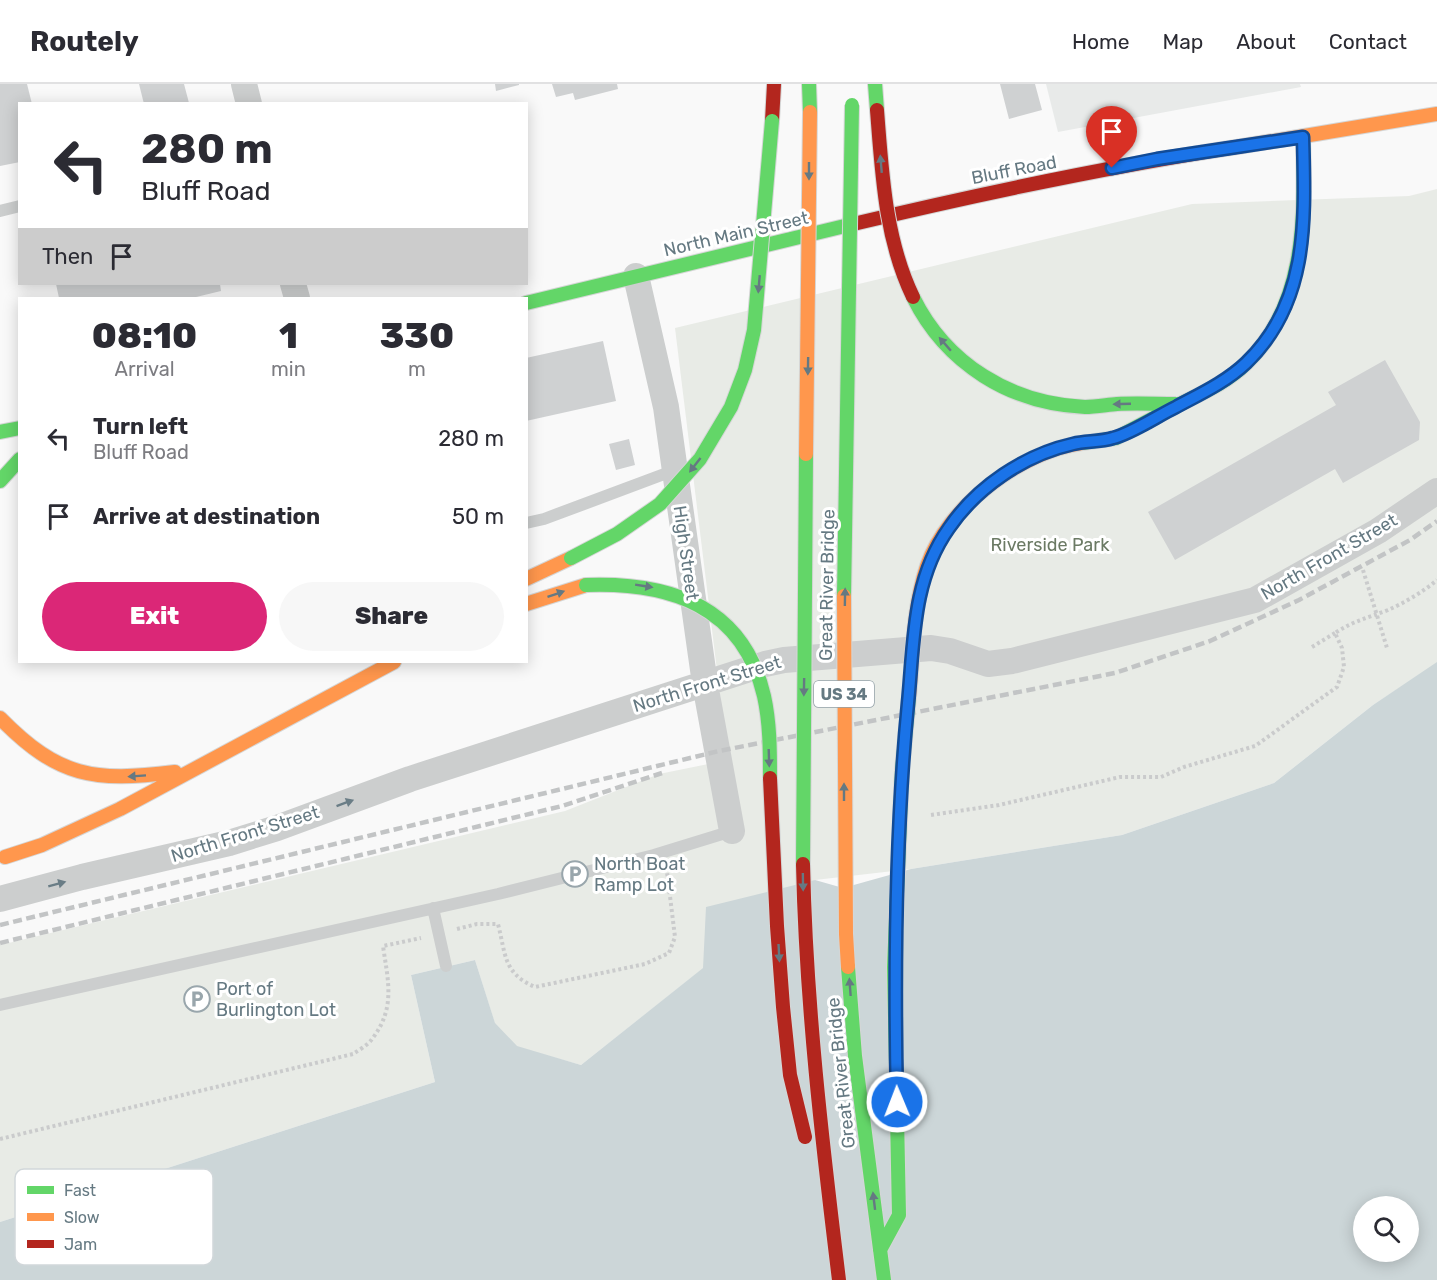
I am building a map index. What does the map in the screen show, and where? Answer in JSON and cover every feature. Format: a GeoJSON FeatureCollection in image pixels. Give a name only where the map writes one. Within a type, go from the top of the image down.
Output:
{"type":"FeatureCollection","features":[{"type":"Feature","properties":{"kind":"main road"},"geometry":{"type":"LineString","coordinates":[[528,578],[603,542],[660,504],[702,457],[727,415],[746,369],[755,326],[774,84]]}},
{"type":"Feature","properties":{"kind":"main road","name":"Great River Bridge"},"geometry":{"type":"LineString","coordinates":[[809,84],[802,816],[804,911],[817,1096],[839,1280]]}},
{"type":"Feature","properties":{"kind":"main road"},"geometry":{"type":"LineString","coordinates":[[875,84],[885,206],[895,250],[909,292],[928,325],[952,352],[983,378],[1014,393],[1051,404],[1089,407],[1120,404],[1180,404]]}},
{"type":"Feature","properties":{"kind":"main road","name":"Great River Bridge"},"geometry":{"type":"LineString","coordinates":[[852,100],[844,626],[846,934],[855,1056],[884,1280]]}},
{"type":"Feature","properties":{"kind":"main road","name":"Bluff Road"},"geometry":{"type":"LineString","coordinates":[[953,200],[1157,159],[1437,114]]}},
{"type":"Feature","properties":{"kind":"main road"},"geometry":{"type":"LineString","coordinates":[[880,1250],[899,1215],[894,967],[902,770],[917,605],[928,564],[948,528],[968,504],[1015,467],[1044,453],[1073,444],[1116,438],[1214,387],[1246,363],[1271,332],[1290,294],[1299,266],[1303,238],[1303,137]]}},
{"type":"Feature","properties":{"kind":"main road","name":"North Main Street"},"geometry":{"type":"LineString","coordinates":[[528,303],[953,200]]}},
{"type":"Feature","properties":{"kind":"main road"},"geometry":{"type":"LineString","coordinates":[[0,432],[18,428]]}},
{"type":"Feature","properties":{"kind":"main road"},"geometry":{"type":"LineString","coordinates":[[0,481],[18,461]]}},
{"type":"Feature","properties":{"kind":"main road"},"geometry":{"type":"LineString","coordinates":[[528,603],[585,585],[630,584],[655,587],[677,594],[704,607],[738,638],[751,658],[760,682],[768,725],[781,997],[792,1087],[836,1255]]}},
{"type":"Feature","properties":{"kind":"main road"},"geometry":{"type":"LineString","coordinates":[[2,855],[77,830],[392,663]]}},
{"type":"Feature","properties":{"kind":"main road"},"geometry":{"type":"LineString","coordinates":[[0,718],[18,738],[40,755],[63,767],[88,775],[134,778],[195,769]]}},
{"type":"Feature","properties":{"kind":"street"},"geometry":{"type":"LineString","coordinates":[[244,84],[248,102]]}},
{"type":"Feature","properties":{"kind":"street","name":"High Street"},"geometry":{"type":"LineString","coordinates":[[636,276],[666,407],[705,684],[732,831]]}},
{"type":"Feature","properties":{"kind":"street","name":"North Front Street"},"geometry":{"type":"LineString","coordinates":[[0,899],[82,877],[229,843],[277,828],[410,779],[784,660],[931,648],[950,651],[988,664],[1012,661],[1255,600],[1378,531],[1437,491]]}},
{"type":"Feature","properties":{"kind":"lane"},"geometry":{"type":"LineString","coordinates":[[0,211],[18,206]]}},
{"type":"Feature","properties":{"kind":"lane"},"geometry":{"type":"LineString","coordinates":[[528,523],[544,519],[675,470]]}},
{"type":"Feature","properties":{"kind":"lane"},"geometry":{"type":"LineString","coordinates":[[0,1005],[433,908],[654,855],[732,831]]}},
{"type":"Feature","properties":{"kind":"lane"},"geometry":{"type":"LineString","coordinates":[[433,908],[446,966]]}},
{"type":"Feature","properties":{"kind":"path"},"geometry":{"type":"LineString","coordinates":[[1354,544],[1387,648]]}},
{"type":"Feature","properties":{"kind":"path"},"geometry":{"type":"LineString","coordinates":[[1312,647],[1351,623],[1389,609],[1429,587],[1437,580]]}},
{"type":"Feature","properties":{"kind":"path"},"geometry":{"type":"LineString","coordinates":[[921,817],[999,805],[1120,777],[1161,777],[1184,767],[1255,746],[1337,687],[1344,667],[1342,648],[1335,633]]}},
{"type":"Feature","properties":{"kind":"path"},"geometry":{"type":"LineString","coordinates":[[0,1139],[353,1054],[372,1040],[390,998],[383,946],[477,924],[498,924],[510,970],[524,982],[535,987],[645,964],[669,953],[675,937],[667,871],[677,868]]}},
{"type":"Feature","properties":{"kind":"shaded area"},"geometry":{"type":"Polygon","coordinates":[[[1046,84],[1300,84],[1301,87],[1058,132],[1046,84]]]}},
{"type":"Feature","properties":{"kind":"shaded area"},"geometry":{"type":"Polygon","coordinates":[[[1437,662],[1437,1280],[0,1280],[0,1222],[15,1217],[15,1265],[213,1265],[213,1169],[165,1169],[435,1082],[411,975],[475,960],[495,1023],[517,1046],[581,1065],[703,968],[706,907],[815,880],[843,888],[911,869],[1122,835],[1274,783],[1373,705],[1437,662]]]}},
{"type":"Feature","properties":{"kind":"green space","name":"Riverside Park"},"geometry":{"type":"Polygon","coordinates":[[[1437,189],[1437,663],[1373,705],[1274,783],[1122,835],[911,869],[815,880],[581,1065],[517,1047],[495,1024],[475,960],[411,975],[435,1082],[165,1169],[15,1169],[15,1217],[0,1222],[0,945],[565,811],[659,774],[728,760],[675,328],[1192,204],[1409,196],[1437,189]]]}},
{"type":"Feature","properties":{"kind":"building"},"geometry":{"type":"Polygon","coordinates":[[[0,84],[27,84],[32,102],[18,102],[18,162],[0,166],[0,84]]]}},
{"type":"Feature","properties":{"kind":"building"},"geometry":{"type":"Polygon","coordinates":[[[139,84],[184,84],[189,102],[144,102],[139,84]]]}},
{"type":"Feature","properties":{"kind":"building"},"geometry":{"type":"Polygon","coordinates":[[[495,84],[519,84],[519,85],[496,91],[495,84]]]}},
{"type":"Feature","properties":{"kind":"building"},"geometry":{"type":"Polygon","coordinates":[[[552,84],[617,84],[618,89],[575,100],[573,93],[556,97],[552,84]]]}},
{"type":"Feature","properties":{"kind":"building"},"geometry":{"type":"Polygon","coordinates":[[[1000,84],[1035,84],[1042,110],[1009,119],[1000,84]]]}},
{"type":"Feature","properties":{"kind":"building"},"geometry":{"type":"Polygon","coordinates":[[[56,285],[220,285],[221,291],[196,297],[59,297],[56,285]]]}},
{"type":"Feature","properties":{"kind":"building"},"geometry":{"type":"Polygon","coordinates":[[[603,341],[616,401],[528,421],[528,358],[603,341]]]}},
{"type":"Feature","properties":{"kind":"building"},"geometry":{"type":"Polygon","coordinates":[[[1385,360],[1420,422],[1419,440],[1343,483],[1335,469],[1175,560],[1148,512],[1336,405],[1328,392],[1385,360]]]}},
{"type":"Feature","properties":{"kind":"building"},"geometry":{"type":"Polygon","coordinates":[[[629,439],[635,465],[616,470],[609,444],[629,439]]]}},
{"type":"Feature","properties":{"kind":"railway"},"geometry":{"type":"LineString","coordinates":[[0,925],[719,751],[1115,673],[1210,641],[1299,600],[1410,540],[1437,521]]}},
{"type":"Feature","properties":{"kind":"railway"},"geometry":{"type":"LineString","coordinates":[[0,943],[562,806],[662,773]]}},
{"type":"Feature","properties":{"kind":"traffic: fast"},"geometry":{"type":"LineString","coordinates":[[809,84],[810,112]]}},
{"type":"Feature","properties":{"kind":"traffic: fast"},"geometry":{"type":"LineString","coordinates":[[875,84],[877,110]]}},
{"type":"Feature","properties":{"kind":"traffic: fast"},"geometry":{"type":"LineString","coordinates":[[844,596],[852,105]]}},
{"type":"Feature","properties":{"kind":"traffic: fast"},"geometry":{"type":"LineString","coordinates":[[571,558],[617,534],[660,504],[700,459],[731,407],[745,370],[754,330],[772,121]]}},
{"type":"Feature","properties":{"kind":"traffic: fast"},"geometry":{"type":"LineString","coordinates":[[1180,404],[1219,384],[1240,369],[1262,346],[1278,320],[1290,291],[1302,231],[1303,137]]}},
{"type":"Feature","properties":{"kind":"traffic: fast"},"geometry":{"type":"LineString","coordinates":[[528,303],[849,225]]}},
{"type":"Feature","properties":{"kind":"traffic: fast"},"geometry":{"type":"LineString","coordinates":[[913,297],[943,342],[962,360],[1007,389],[1032,398],[1085,407],[1176,404]]}},
{"type":"Feature","properties":{"kind":"traffic: fast"},"geometry":{"type":"LineString","coordinates":[[1082,443],[1116,438],[1180,404]]}},
{"type":"Feature","properties":{"kind":"traffic: fast"},"geometry":{"type":"LineString","coordinates":[[0,432],[18,428]]}},
{"type":"Feature","properties":{"kind":"traffic: fast"},"geometry":{"type":"LineString","coordinates":[[803,864],[806,454]]}},
{"type":"Feature","properties":{"kind":"traffic: fast"},"geometry":{"type":"LineString","coordinates":[[0,481],[18,461]]}},
{"type":"Feature","properties":{"kind":"traffic: fast"},"geometry":{"type":"LineString","coordinates":[[586,585],[646,588],[673,595],[698,605],[720,620],[739,640],[754,665],[764,696],[769,727],[770,778]]}},
{"type":"Feature","properties":{"kind":"traffic: fast"},"geometry":{"type":"LineString","coordinates":[[880,1250],[899,1215],[894,967],[902,770],[909,697]]}},
{"type":"Feature","properties":{"kind":"traffic: fast"},"geometry":{"type":"LineString","coordinates":[[848,967],[855,1056],[884,1280]]}},
{"type":"Feature","properties":{"kind":"traffic: slow"},"geometry":{"type":"LineString","coordinates":[[806,454],[810,112]]}},
{"type":"Feature","properties":{"kind":"traffic: slow"},"geometry":{"type":"LineString","coordinates":[[1243,146],[1437,114]]}},
{"type":"Feature","properties":{"kind":"traffic: slow"},"geometry":{"type":"LineString","coordinates":[[909,697],[914,631],[922,582],[937,544],[951,523],[989,485],[1011,470],[1035,457],[1082,443]]}},
{"type":"Feature","properties":{"kind":"traffic: slow"},"geometry":{"type":"LineString","coordinates":[[528,578],[571,558]]}},
{"type":"Feature","properties":{"kind":"traffic: slow"},"geometry":{"type":"LineString","coordinates":[[528,603],[586,585]]}},
{"type":"Feature","properties":{"kind":"traffic: slow"},"geometry":{"type":"LineString","coordinates":[[844,596],[848,967]]}},
{"type":"Feature","properties":{"kind":"traffic: slow"},"geometry":{"type":"LineString","coordinates":[[5,857],[42,845],[120,809],[392,663]]}},
{"type":"Feature","properties":{"kind":"traffic: slow"},"geometry":{"type":"LineString","coordinates":[[0,718],[41,753],[60,764],[79,771],[122,776],[175,772]]}},
{"type":"Feature","properties":{"kind":"traffic: jam"},"geometry":{"type":"LineString","coordinates":[[772,121],[774,84]]}},
{"type":"Feature","properties":{"kind":"traffic: jam"},"geometry":{"type":"LineString","coordinates":[[877,110],[886,205],[896,252],[913,297]]}},
{"type":"Feature","properties":{"kind":"traffic: jam"},"geometry":{"type":"LineString","coordinates":[[849,225],[1045,181],[1243,146]]}},
{"type":"Feature","properties":{"kind":"traffic: jam"},"geometry":{"type":"LineString","coordinates":[[770,778],[783,1007],[790,1075],[805,1137]]}},
{"type":"Feature","properties":{"kind":"traffic: jam"},"geometry":{"type":"LineString","coordinates":[[803,864],[811,1020],[839,1280]]}},
{"type":"Feature","properties":{"kind":"place","name":"North Boat Ramp Lot"},"geometry":{"type":"Point","coordinates":[575,874]}},
{"type":"Feature","properties":{"kind":"place","name":"Port of Burlington Lot"},"geometry":{"type":"Point","coordinates":[197,999]}},
{"type":"Feature","properties":{"kind":"route"},"geometry":{"type":"LineString","coordinates":[[897,1102],[894,967],[902,770],[917,605],[928,564],[948,528],[968,504],[1015,467],[1044,453],[1073,444],[1116,438],[1214,387],[1246,363],[1271,332],[1290,294],[1299,266],[1303,238],[1303,137],[1112,168]]}}]}
